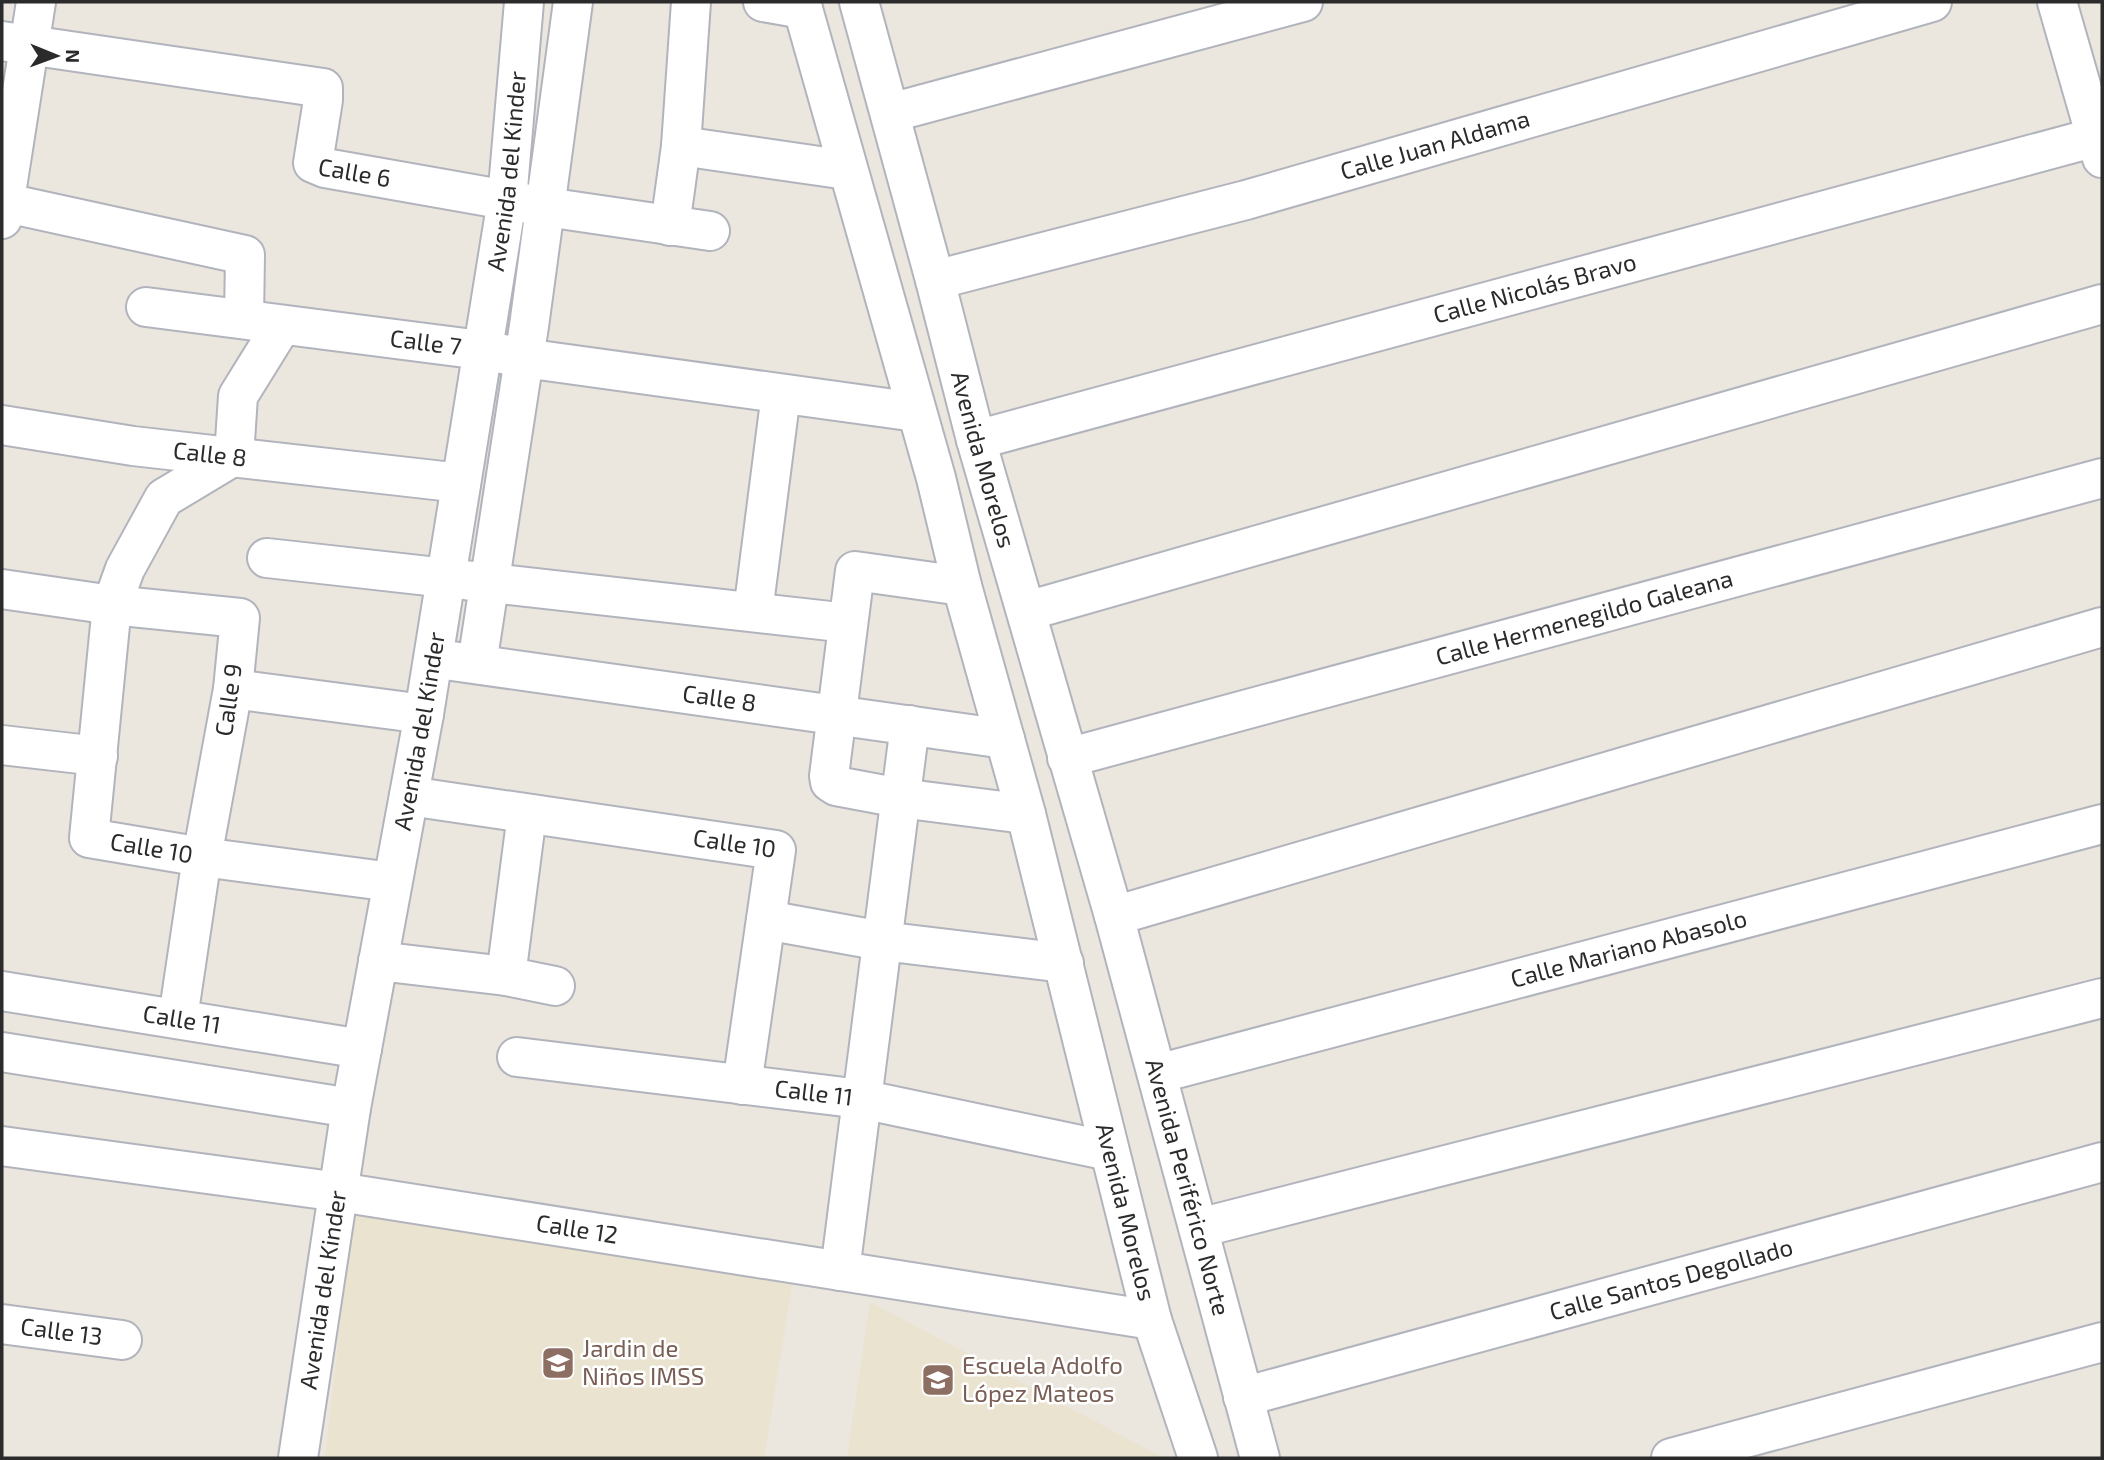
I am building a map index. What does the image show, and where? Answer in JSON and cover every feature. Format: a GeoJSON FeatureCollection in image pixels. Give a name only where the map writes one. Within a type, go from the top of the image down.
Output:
{"type":"FeatureCollection","features":[{"type":"Feature","properties":{"kind":"street"},"geometry":{"type":"LineString","coordinates":[[36,2],[16,43],[3,208],[245,255],[243,319]]}},
{"type":"Feature","properties":{"kind":"street","name":"Avenida del Kinder"},"geometry":{"type":"LineString","coordinates":[[298,1458],[351,1108],[424,714],[507,200],[524,2]]}},
{"type":"Feature","properties":{"kind":"street"},"geometry":{"type":"LineString","coordinates":[[477,664],[546,207],[573,2]]}},
{"type":"Feature","properties":{"kind":"street"},"geometry":{"type":"LineString","coordinates":[[670,226],[681,146],[691,2]]}},
{"type":"Feature","properties":{"kind":"street"},"geometry":{"type":"LineString","coordinates":[[763,2],[802,6],[916,412]]}},
{"type":"Feature","properties":{"kind":"street","name":"Avenida Morelos"},"geometry":{"type":"LineString","coordinates":[[859,2],[976,440],[1114,916]]}},
{"type":"Feature","properties":{"kind":"street"},"geometry":{"type":"LineString","coordinates":[[890,113],[1303,2]]}},
{"type":"Feature","properties":{"kind":"street","name":"Calle Juan Aldama"},"geometry":{"type":"LineString","coordinates":[[935,280],[1245,200],[1932,2]]}},
{"type":"Feature","properties":{"kind":"street"},"geometry":{"type":"LineString","coordinates":[[2057,2],[2099,147]]}},
{"type":"Feature","properties":{"kind":"street","name":"Calle 6"},"geometry":{"type":"LineString","coordinates":[[16,43],[323,88],[313,163],[325,168],[546,207],[710,231]]}},
{"type":"Feature","properties":{"kind":"street"},"geometry":{"type":"LineString","coordinates":[[681,146],[847,170]]}},
{"type":"Feature","properties":{"kind":"street","name":"Calle Nicolás Bravo"},"geometry":{"type":"LineString","coordinates":[[976,440],[2099,147]]}},
{"type":"Feature","properties":{"kind":"street"},"geometry":{"type":"LineString","coordinates":[[1027,611],[2102,304]]}},
{"type":"Feature","properties":{"kind":"street","name":"Calle 7"},"geometry":{"type":"LineString","coordinates":[[146,307],[481,350],[916,412]]}},
{"type":"Feature","properties":{"kind":"street"},"geometry":{"type":"LineString","coordinates":[[2,745],[97,756],[112,605],[125,569],[164,498],[234,456],[238,397],[282,325]]}},
{"type":"Feature","properties":{"kind":"street"},"geometry":{"type":"LineString","coordinates":[[754,612],[781,394]]}},
{"type":"Feature","properties":{"kind":"street","name":"Avenida Morelos"},"geometry":{"type":"LineString","coordinates":[[916,412],[1026,814],[1153,1320],[1198,1458]]}},
{"type":"Feature","properties":{"kind":"street","name":"Calle 8"},"geometry":{"type":"LineString","coordinates":[[2,425],[133,446],[461,483]]}},
{"type":"Feature","properties":{"kind":"street","name":"Calle Hermenegildo Galeana"},"geometry":{"type":"LineString","coordinates":[[1067,758],[2102,478]]}},
{"type":"Feature","properties":{"kind":"street"},"geometry":{"type":"LineString","coordinates":[[267,558],[848,624]]}},
{"type":"Feature","properties":{"kind":"street"},"geometry":{"type":"LineString","coordinates":[[962,586],[855,571],[830,782],[836,786],[900,798],[1026,814]]}},
{"type":"Feature","properties":{"kind":"street","name":"Calle 9"},"geometry":{"type":"LineString","coordinates":[[2,589],[112,605],[240,618],[233,689],[202,857],[178,1018]]}},
{"type":"Feature","properties":{"kind":"street"},"geometry":{"type":"LineString","coordinates":[[1114,916],[2102,627]]}},
{"type":"Feature","properties":{"kind":"street","name":"Calle 8"},"geometry":{"type":"LineString","coordinates":[[433,658],[1004,739]]}},
{"type":"Feature","properties":{"kind":"street"},"geometry":{"type":"LineString","coordinates":[[233,689],[424,714]]}},
{"type":"Feature","properties":{"kind":"street"},"geometry":{"type":"LineString","coordinates":[[840,1271],[910,725]]}},
{"type":"Feature","properties":{"kind":"street","name":"Calle 10"},"geometry":{"type":"LineString","coordinates":[[97,756],[89,838],[202,857],[392,882]]}},
{"type":"Feature","properties":{"kind":"street","name":"Calle 10"},"geometry":{"type":"LineString","coordinates":[[409,796],[776,850],[766,920]]}},
{"type":"Feature","properties":{"kind":"street"},"geometry":{"type":"LineString","coordinates":[[506,976],[527,814]]}},
{"type":"Feature","properties":{"kind":"street","name":"Calle Mariano Abasolo"},"geometry":{"type":"LineString","coordinates":[[1157,1074],[2102,824]]}},
{"type":"Feature","properties":{"kind":"street","name":"Avenida Periférico Norte"},"geometry":{"type":"LineString","coordinates":[[1114,916],[1260,1458]]}},
{"type":"Feature","properties":{"kind":"street"},"geometry":{"type":"LineString","coordinates":[[741,1085],[766,920],[882,941],[1064,963]]}},
{"type":"Feature","properties":{"kind":"street"},"geometry":{"type":"LineString","coordinates":[[378,961],[506,976],[555,986]]}},
{"type":"Feature","properties":{"kind":"street","name":"Calle 11"},"geometry":{"type":"LineString","coordinates":[[2,991],[362,1049]]}},
{"type":"Feature","properties":{"kind":"street"},"geometry":{"type":"LineString","coordinates":[[1199,1228],[2102,998]]}},
{"type":"Feature","properties":{"kind":"street"},"geometry":{"type":"LineString","coordinates":[[2,1052],[351,1108]]}},
{"type":"Feature","properties":{"kind":"street","name":"Calle 11"},"geometry":{"type":"LineString","coordinates":[[517,1057],[861,1099],[1109,1151]]}},
{"type":"Feature","properties":{"kind":"street","name":"Calle 12"},"geometry":{"type":"LineString","coordinates":[[2,1146],[339,1192],[1153,1320]]}},
{"type":"Feature","properties":{"kind":"street","name":"Calle Santos Degollado"},"geometry":{"type":"LineString","coordinates":[[1242,1398],[2102,1162]]}},
{"type":"Feature","properties":{"kind":"street","name":"Calle 13"},"geometry":{"type":"LineString","coordinates":[[2,1324],[122,1340]]}},
{"type":"Feature","properties":{"kind":"street"},"geometry":{"type":"LineString","coordinates":[[1671,1458],[2102,1342]]}},
{"type":"Feature","properties":{"kind":"shaded area","name":"Jardin de Niños IMSS"},"geometry":{"type":"Polygon","coordinates":[[[355,1195],[795,1267],[764,1458],[325,1458],[355,1195]]]}},
{"type":"Feature","properties":{"kind":"shaded area","name":"Escuela Adolfo López Mateos"},"geometry":{"type":"Polygon","coordinates":[[[870,1302],[1164,1458],[847,1458],[870,1302]]]}},
{"type":"Feature","properties":{"kind":"place","name":"Jardin de Niños IMSS"},"geometry":{"type":"Point","coordinates":[558,1363]}},
{"type":"Feature","properties":{"kind":"place","name":"Escuela Adolfo López Mateos"},"geometry":{"type":"Point","coordinates":[938,1380]}}]}
